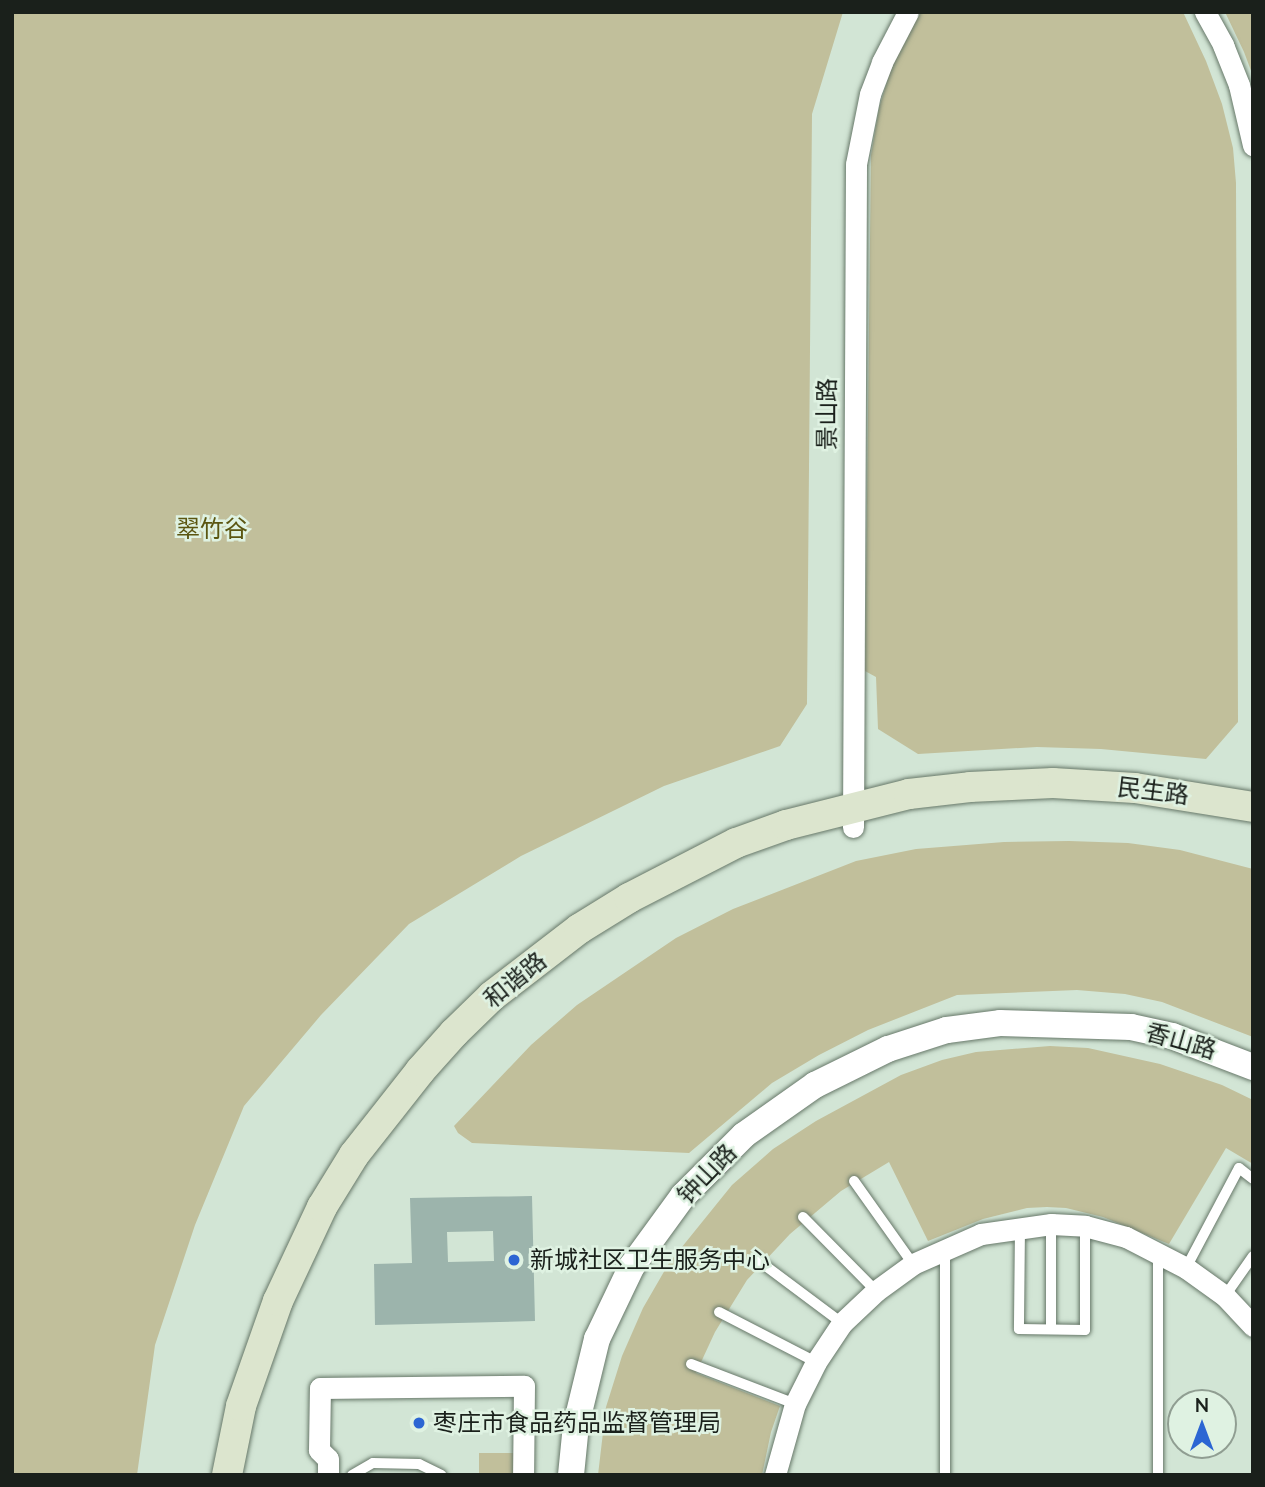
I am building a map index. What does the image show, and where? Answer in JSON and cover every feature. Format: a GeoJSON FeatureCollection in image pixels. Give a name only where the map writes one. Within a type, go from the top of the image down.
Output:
{"type":"FeatureCollection","features":[{"type":"Feature","properties":{"kind":"main road","name":"和谐路"},"geometry":{"type":"LineString","coordinates":[[246,1475],[274,1363],[315,1263],[338,1216],[393,1136],[468,1046],[505,1010],[638,914],[743,861],[909,794],[970,787],[1053,792]]}},
{"type":"Feature","properties":{"kind":"main road","name":"民生路"},"geometry":{"type":"LineString","coordinates":[[1053,792],[1135,788],[1253,807]]}},
{"type":"Feature","properties":{"kind":"main road","name":"民生路"},"geometry":{"type":"LineString","coordinates":[[1053,792],[1253,827]]}},
{"type":"Feature","properties":{"kind":"main road","name":"和谐路"},"geometry":{"type":"LineString","coordinates":[[227,1475],[241,1406],[256,1357],[292,1266],[322,1207],[354,1155],[385,1114],[454,1033],[492,996],[534,963],[579,929],[629,898],[736,843],[786,825],[853,817]]}},
{"type":"Feature","properties":{"kind":"street","name":"景山路"},"geometry":{"type":"LineString","coordinates":[[853,817],[856,164],[870,94],[882,62],[908,12]]}},
{"type":"Feature","properties":{"kind":"street"},"geometry":{"type":"LineString","coordinates":[[1205,12],[1223,45],[1239,85],[1253,145]]}},
{"type":"Feature","properties":{"kind":"street","name":"钟山路"},"geometry":{"type":"LineString","coordinates":[[571,1475],[576,1425],[597,1339],[632,1266],[683,1196],[744,1135],[815,1085],[888,1049],[947,1030],[1000,1023],[1106,1024]]}},
{"type":"Feature","properties":{"kind":"street","name":"香山路"},"geometry":{"type":"LineString","coordinates":[[1106,1024],[1172,1036],[1222,1052],[1253,1067]]}},
{"type":"Feature","properties":{"kind":"street"},"geometry":{"type":"LineString","coordinates":[[775,1475],[794,1404],[816,1362],[842,1323],[876,1291],[913,1264],[945,1247],[981,1234],[1051,1224],[1085,1226],[1126,1237],[1158,1251],[1186,1268],[1225,1296],[1253,1325]]}},
{"type":"Feature","properties":{"kind":"street"},"geometry":{"type":"LineString","coordinates":[[328,1475],[328,1459],[319,1450],[320,1388],[524,1386],[523,1475]]}},
{"type":"Feature","properties":{"kind":"lane"},"geometry":{"type":"LineString","coordinates":[[1186,1268],[1239,1168],[1253,1179]]}},
{"type":"Feature","properties":{"kind":"lane"},"geometry":{"type":"LineString","coordinates":[[854,1181],[913,1264]]}},
{"type":"Feature","properties":{"kind":"lane"},"geometry":{"type":"LineString","coordinates":[[803,1217],[876,1291]]}},
{"type":"Feature","properties":{"kind":"lane"},"geometry":{"type":"LineString","coordinates":[[1051,1224],[1051,1329]]}},
{"type":"Feature","properties":{"kind":"lane"},"geometry":{"type":"LineString","coordinates":[[1020,1227],[1019,1329],[1084,1330],[1085,1226]]}},
{"type":"Feature","properties":{"kind":"lane"},"geometry":{"type":"LineString","coordinates":[[945,1247],[945,1475]]}},
{"type":"Feature","properties":{"kind":"lane"},"geometry":{"type":"LineString","coordinates":[[1158,1251],[1158,1475]]}},
{"type":"Feature","properties":{"kind":"lane"},"geometry":{"type":"LineString","coordinates":[[1225,1296],[1253,1256]]}},
{"type":"Feature","properties":{"kind":"lane"},"geometry":{"type":"LineString","coordinates":[[759,1261],[842,1323]]}},
{"type":"Feature","properties":{"kind":"lane"},"geometry":{"type":"LineString","coordinates":[[719,1312],[816,1362]]}},
{"type":"Feature","properties":{"kind":"lane"},"geometry":{"type":"LineString","coordinates":[[691,1364],[794,1404]]}},
{"type":"Feature","properties":{"kind":"lane"},"geometry":{"type":"LineString","coordinates":[[352,1475],[373,1463],[419,1464],[442,1475]]}},
{"type":"Feature","properties":{"kind":"green space","name":"翠竹谷"},"geometry":{"type":"Polygon","coordinates":[[[12,12],[843,12],[812,114],[807,704],[780,746],[664,786],[521,856],[409,924],[321,1015],[244,1106],[195,1225],[155,1345],[137,1475],[12,1475],[12,12]]]}},
{"type":"Feature","properties":{"kind":"green space"},"geometry":{"type":"Polygon","coordinates":[[[921,12],[1183,12],[1206,61],[1222,104],[1233,148],[1236,183],[1238,722],[1206,759],[1101,749],[1037,747],[918,754],[878,729],[876,677],[865,671],[871,155],[879,108],[893,62],[921,12]]]}},
{"type":"Feature","properties":{"kind":"green space"},"geometry":{"type":"Polygon","coordinates":[[[1225,12],[1253,12],[1253,76],[1244,52],[1225,12]]]}},
{"type":"Feature","properties":{"kind":"green space"},"geometry":{"type":"Polygon","coordinates":[[[1004,842],[1128,843],[1180,850],[1253,869],[1253,1037],[1162,1002],[1125,994],[1077,990],[957,995],[868,1030],[819,1055],[772,1083],[689,1153],[472,1143],[458,1133],[454,1126],[531,1045],[577,1005],[676,938],[733,909],[856,861],[916,849],[1004,842]]]}},
{"type":"Feature","properties":{"kind":"green space"},"geometry":{"type":"Polygon","coordinates":[[[1050,1046],[1088,1048],[1160,1064],[1222,1085],[1253,1100],[1253,1164],[1226,1148],[1169,1244],[1103,1217],[1066,1208],[1047,1207],[1027,1208],[983,1219],[928,1241],[889,1162],[841,1191],[790,1234],[747,1280],[715,1332],[696,1373],[780,1406],[771,1432],[762,1475],[598,1475],[606,1407],[622,1356],[643,1308],[669,1263],[732,1185],[773,1149],[816,1121],[901,1075],[942,1060],[976,1052],[1050,1046]]]}},
{"type":"Feature","properties":{"kind":"green space"},"geometry":{"type":"Polygon","coordinates":[[[479,1453],[516,1453],[516,1475],[479,1475],[479,1453]]]}},
{"type":"Feature","properties":{"kind":"building","name":"新城社区卫生服务中心"},"geometry":{"type":"Polygon","coordinates":[[[532,1196],[535,1321],[375,1325],[374,1264],[412,1263],[410,1198],[532,1196]],[[493,1231],[447,1232],[448,1262],[494,1261],[493,1231]]]}},
{"type":"Feature","properties":{"kind":"place","name":"新城社区卫生服务中心"},"geometry":{"type":"Point","coordinates":[514,1260]}},
{"type":"Feature","properties":{"kind":"place","name":"枣庄市食品药品监督管理局"},"geometry":{"type":"Point","coordinates":[419,1423]}}]}
